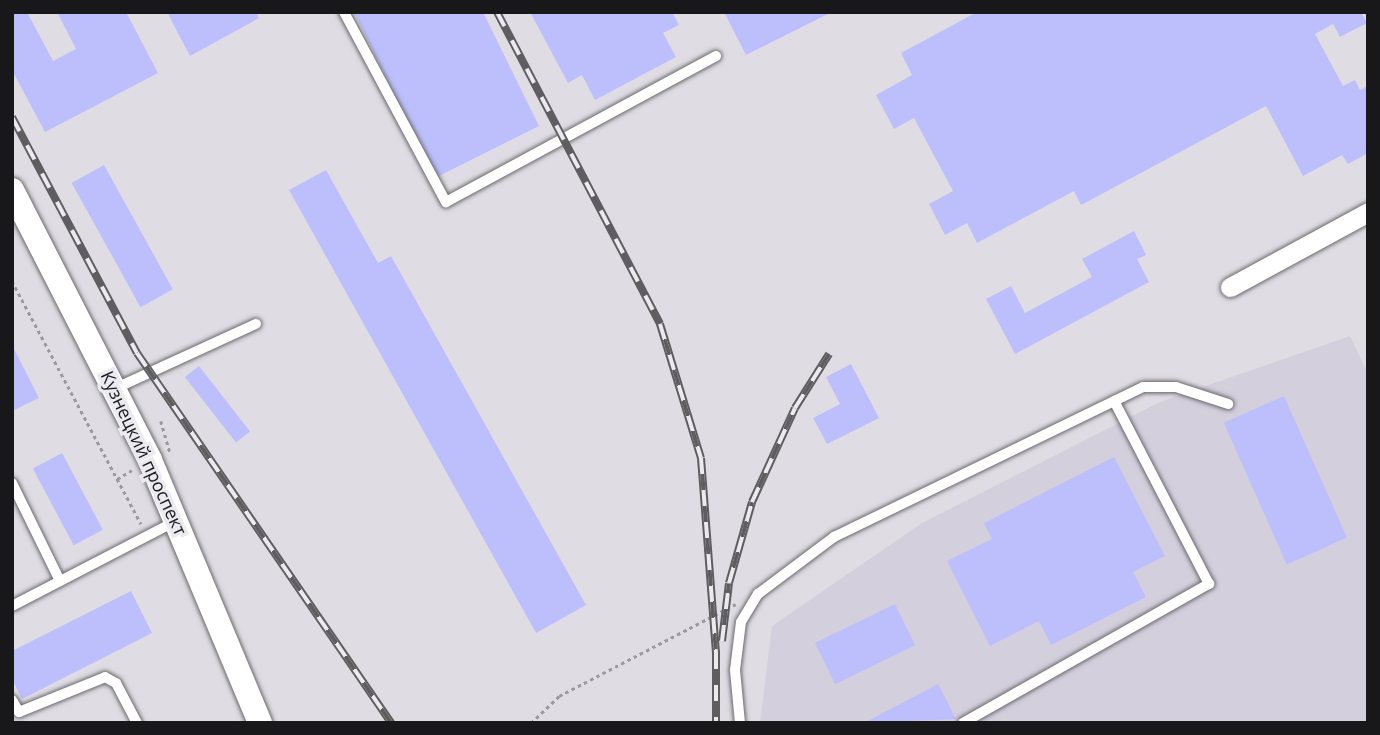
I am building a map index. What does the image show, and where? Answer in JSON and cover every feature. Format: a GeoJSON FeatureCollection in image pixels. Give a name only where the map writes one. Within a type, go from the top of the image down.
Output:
{"type":"FeatureCollection","features":[{"type":"Feature","properties":{"kind":"street","name":"Кузнецкий проспект"},"geometry":{"type":"LineString","coordinates":[[12,190],[116,388],[176,521],[260,723]]}},
{"type":"Feature","properties":{"kind":"street"},"geometry":{"type":"LineString","coordinates":[[1230,287],[1368,212]]}},
{"type":"Feature","properties":{"kind":"lane"},"geometry":{"type":"LineString","coordinates":[[344,12],[446,202],[716,56]]}},
{"type":"Feature","properties":{"kind":"lane"},"geometry":{"type":"LineString","coordinates":[[116,388],[256,324]]}},
{"type":"Feature","properties":{"kind":"lane"},"geometry":{"type":"LineString","coordinates":[[740,723],[735,670],[741,622],[758,594],[834,537],[1143,387],[1176,387],[1228,404]]}},
{"type":"Feature","properties":{"kind":"lane"},"geometry":{"type":"LineString","coordinates":[[963,723],[1209,584],[1114,401]]}},
{"type":"Feature","properties":{"kind":"lane"},"geometry":{"type":"LineString","coordinates":[[12,483],[60,581]]}},
{"type":"Feature","properties":{"kind":"lane"},"geometry":{"type":"LineString","coordinates":[[12,606],[176,521]]}},
{"type":"Feature","properties":{"kind":"lane"},"geometry":{"type":"LineString","coordinates":[[12,700],[16,714],[106,677],[117,683],[137,723]]}},
{"type":"Feature","properties":{"kind":"path"},"geometry":{"type":"LineString","coordinates":[[12,281],[147,536]]}},
{"type":"Feature","properties":{"kind":"path"},"geometry":{"type":"LineString","coordinates":[[161,421],[170,452]]}},
{"type":"Feature","properties":{"kind":"path"},"geometry":{"type":"LineString","coordinates":[[531,723],[559,696],[713,614],[758,594]]}},
{"type":"Feature","properties":{"kind":"shaded area"},"geometry":{"type":"Polygon","coordinates":[[[1350,336],[1368,374],[1368,723],[760,723],[772,626],[922,523],[1160,402],[1350,336]]]}},
{"type":"Feature","properties":{"kind":"building"},"geometry":{"type":"Polygon","coordinates":[[[12,12],[27,12],[53,61],[76,49],[57,12],[126,12],[158,73],[45,132],[12,70],[12,12]]]}},
{"type":"Feature","properties":{"kind":"building"},"geometry":{"type":"Polygon","coordinates":[[[167,12],[256,12],[259,18],[190,56],[167,12]]]}},
{"type":"Feature","properties":{"kind":"building"},"geometry":{"type":"Polygon","coordinates":[[[354,12],[483,12],[539,126],[435,178],[354,12]]]}},
{"type":"Feature","properties":{"kind":"building"},"geometry":{"type":"Polygon","coordinates":[[[530,12],[672,12],[679,25],[663,33],[676,57],[595,100],[582,75],[568,83],[530,12]]]}},
{"type":"Feature","properties":{"kind":"building"},"geometry":{"type":"Polygon","coordinates":[[[724,12],[832,12],[746,55],[724,12]]]}},
{"type":"Feature","properties":{"kind":"building"},"geometry":{"type":"Polygon","coordinates":[[[977,12],[1361,12],[1367,23],[1340,37],[1333,24],[1315,34],[1343,86],[1355,80],[1360,90],[1368,86],[1368,153],[1348,164],[1342,155],[1303,176],[1266,106],[1081,205],[1074,191],[977,243],[967,223],[945,235],[929,204],[953,191],[914,118],[894,129],[876,95],[912,75],[901,53],[977,12]]]}},
{"type":"Feature","properties":{"kind":"building"},"geometry":{"type":"Polygon","coordinates":[[[104,165],[173,289],[140,307],[72,183],[104,165]]]}},
{"type":"Feature","properties":{"kind":"building"},"geometry":{"type":"Polygon","coordinates":[[[326,170],[378,263],[391,256],[586,605],[536,633],[289,190],[326,170]]]}},
{"type":"Feature","properties":{"kind":"building"},"geometry":{"type":"Polygon","coordinates":[[[1134,231],[1146,255],[1137,259],[1149,282],[1015,354],[986,299],[1011,286],[1025,313],[1092,277],[1082,259],[1134,231]]]}},
{"type":"Feature","properties":{"kind":"building"},"geometry":{"type":"Polygon","coordinates":[[[12,345],[39,398],[12,411],[12,345]]]}},
{"type":"Feature","properties":{"kind":"building"},"geometry":{"type":"Polygon","coordinates":[[[851,364],[879,418],[827,444],[813,418],[840,404],[826,377],[851,364]]]}},
{"type":"Feature","properties":{"kind":"building"},"geometry":{"type":"Polygon","coordinates":[[[199,366],[250,431],[236,442],[185,377],[199,366]]]}},
{"type":"Feature","properties":{"kind":"building"},"geometry":{"type":"Polygon","coordinates":[[[1284,396],[1347,538],[1287,564],[1224,423],[1284,396]]]}},
{"type":"Feature","properties":{"kind":"building"},"geometry":{"type":"Polygon","coordinates":[[[62,453],[103,530],[74,545],[33,468],[62,453]]]}},
{"type":"Feature","properties":{"kind":"building"},"geometry":{"type":"Polygon","coordinates":[[[1114,457],[1165,556],[1133,572],[1146,597],[1051,645],[1039,621],[990,646],[947,561],[992,539],[984,523],[1114,457]]]}},
{"type":"Feature","properties":{"kind":"building"},"geometry":{"type":"Polygon","coordinates":[[[131,591],[152,633],[22,699],[12,679],[12,651],[131,591]]]}},
{"type":"Feature","properties":{"kind":"building"},"geometry":{"type":"Polygon","coordinates":[[[895,604],[915,645],[835,684],[815,643],[895,604]]]}},
{"type":"Feature","properties":{"kind":"building"},"geometry":{"type":"Polygon","coordinates":[[[938,684],[956,719],[864,723],[938,684]]]}},
{"type":"Feature","properties":{"kind":"railway"},"geometry":{"type":"LineString","coordinates":[[497,12],[660,324],[701,458],[716,653],[716,723]]}},
{"type":"Feature","properties":{"kind":"railway"},"geometry":{"type":"LineString","coordinates":[[12,117],[137,353],[391,723]]}},
{"type":"Feature","properties":{"kind":"railway"},"geometry":{"type":"LineString","coordinates":[[722,641],[729,583],[752,502],[795,408],[829,354]]}}]}
